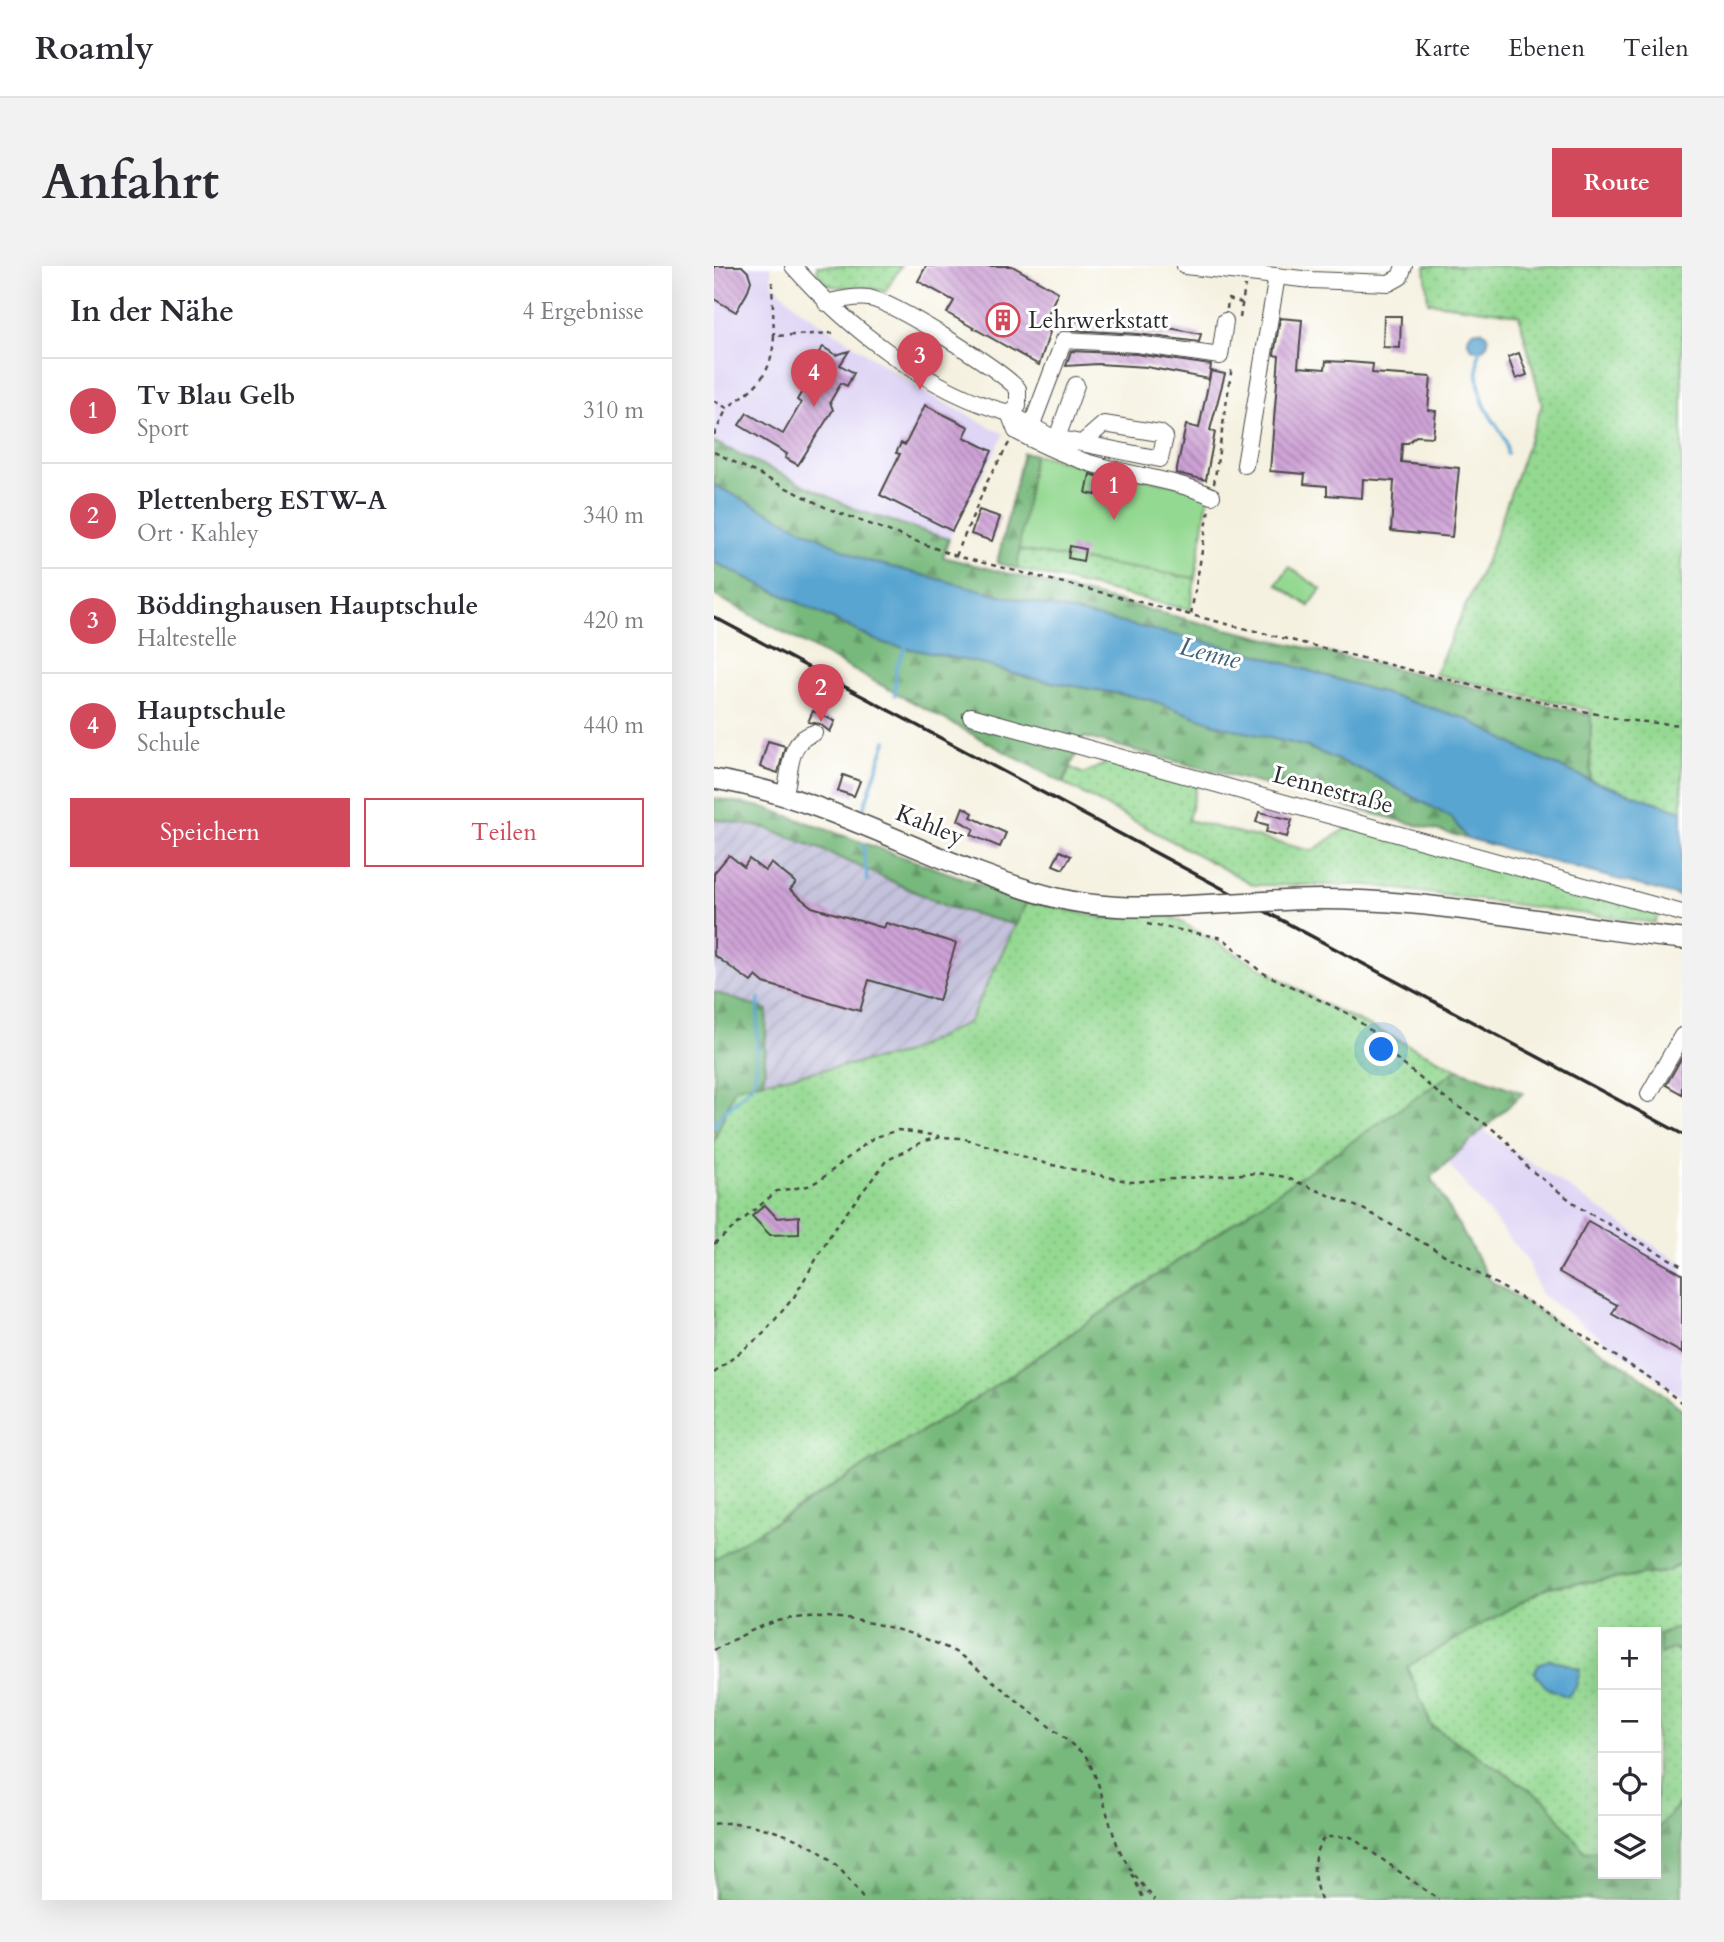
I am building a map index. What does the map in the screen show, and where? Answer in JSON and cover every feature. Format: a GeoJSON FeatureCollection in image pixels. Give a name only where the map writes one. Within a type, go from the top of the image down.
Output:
{"type":"FeatureCollection","features":[{"type":"Feature","properties":{"kind":"main road","name":"Kahley"},"geometry":{"type":"LineString","coordinates":[[714,779],[784,796],[1022,888],[1086,904],[1130,908],[1332,897],[1406,903],[1590,930],[1682,939]]}},
{"type":"Feature","properties":{"kind":"street"},"geometry":{"type":"LineString","coordinates":[[793,266],[826,303],[852,326],[929,377],[982,406],[1009,413],[1023,429],[1060,453],[1191,487],[1212,496]]}},
{"type":"Feature","properties":{"kind":"street"},"geometry":{"type":"LineString","coordinates":[[1185,266],[1365,282],[1395,281],[1404,266]]}},
{"type":"Feature","properties":{"kind":"street"},"geometry":{"type":"LineString","coordinates":[[1365,282],[1369,266]]}},
{"type":"Feature","properties":{"kind":"street"},"geometry":{"type":"LineString","coordinates":[[1245,465],[1277,276]]}},
{"type":"Feature","properties":{"kind":"street"},"geometry":{"type":"LineString","coordinates":[[826,303],[867,298],[890,304],[1002,372],[1018,388],[1018,406],[1009,413]]}},
{"type":"Feature","properties":{"kind":"street"},"geometry":{"type":"LineString","coordinates":[[1023,429],[1064,340],[1137,344],[1220,356],[1232,324]]}},
{"type":"Feature","properties":{"kind":"street"},"geometry":{"type":"LineString","coordinates":[[1057,438],[1076,385]]}},
{"type":"Feature","properties":{"kind":"street"},"geometry":{"type":"LineString","coordinates":[[1023,429],[1082,443]]}},
{"type":"Feature","properties":{"kind":"street","name":"Lennestraße"},"geometry":{"type":"LineString","coordinates":[[971,716],[1682,913]]}},
{"type":"Feature","properties":{"kind":"street"},"geometry":{"type":"LineString","coordinates":[[784,796],[796,744],[803,736],[814,733]]}},
{"type":"Feature","properties":{"kind":"street"},"geometry":{"type":"LineString","coordinates":[[1649,1094],[1682,1036]]}},
{"type":"Feature","properties":{"kind":"path"},"geometry":{"type":"LineString","coordinates":[[1232,324],[1242,303],[1247,273]]}},
{"type":"Feature","properties":{"kind":"path"},"geometry":{"type":"LineString","coordinates":[[714,435],[727,408],[759,385],[773,357],[772,282]]}},
{"type":"Feature","properties":{"kind":"path"},"geometry":{"type":"LineString","coordinates":[[1228,299],[1242,303]]}},
{"type":"Feature","properties":{"kind":"path"},"geometry":{"type":"LineString","coordinates":[[774,336],[834,333]]}},
{"type":"Feature","properties":{"kind":"path"},"geometry":{"type":"LineString","coordinates":[[1191,614],[1232,363]]}},
{"type":"Feature","properties":{"kind":"path"},"geometry":{"type":"LineString","coordinates":[[714,401],[727,408]]}},
{"type":"Feature","properties":{"kind":"path"},"geometry":{"type":"LineString","coordinates":[[956,556],[987,482],[1023,429]]}},
{"type":"Feature","properties":{"kind":"path"},"geometry":{"type":"LineString","coordinates":[[714,452],[829,509],[956,556],[1486,690],[1623,720],[1682,725]]}},
{"type":"Feature","properties":{"kind":"path"},"geometry":{"type":"LineString","coordinates":[[1130,908],[1140,920],[1149,925],[1223,938],[1261,972],[1349,1014],[1378,1036],[1393,1056],[1444,1097],[1507,1141],[1528,1168],[1582,1209],[1682,1266]]}},
{"type":"Feature","properties":{"kind":"path"},"geometry":{"type":"LineString","coordinates":[[714,1244],[777,1191],[808,1186],[820,1180],[873,1138],[898,1130],[962,1138],[1048,1164],[1131,1182],[1258,1173],[1284,1177],[1365,1210],[1501,1286],[1593,1340],[1682,1403]]}},
{"type":"Feature","properties":{"kind":"path"},"geometry":{"type":"LineString","coordinates":[[714,1373],[763,1334],[794,1297],[834,1229],[886,1161],[923,1141],[942,1137]]}},
{"type":"Feature","properties":{"kind":"path"},"geometry":{"type":"LineString","coordinates":[[714,1650],[760,1627],[788,1619],[812,1618],[884,1626],[938,1643],[960,1654],[1085,1755],[1096,1773],[1116,1842],[1144,1900]]}},
{"type":"Feature","properties":{"kind":"path"},"geometry":{"type":"LineString","coordinates":[[714,1825],[741,1824],[798,1840],[827,1856],[848,1877],[864,1900]]}},
{"type":"Feature","properties":{"kind":"path"},"geometry":{"type":"LineString","coordinates":[[1321,1900],[1313,1869],[1314,1856],[1325,1837],[1336,1835],[1351,1837],[1367,1846],[1398,1873],[1439,1900]]}},
{"type":"Feature","properties":{"kind":"path"},"geometry":{"type":"LineString","coordinates":[[1130,1870],[1155,1900]]}},
{"type":"Feature","properties":{"kind":"shaded area"},"geometry":{"type":"Polygon","coordinates":[[[714,266],[771,266],[772,282],[794,305],[924,392],[1004,434],[949,539],[857,510],[714,442],[714,266]]]}},
{"type":"Feature","properties":{"kind":"shaded area"},"geometry":{"type":"Polygon","coordinates":[[[714,819],[766,828],[823,850],[948,907],[1016,925],[969,1022],[903,1054],[764,1081],[767,1010],[714,992],[714,819]]]}},
{"type":"Feature","properties":{"kind":"shaded area"},"geometry":{"type":"Polygon","coordinates":[[[1483,1130],[1682,1262],[1682,1397],[1541,1294],[1527,1260],[1447,1162],[1483,1130]]]}},
{"type":"Feature","properties":{"kind":"green space"},"geometry":{"type":"Polygon","coordinates":[[[817,266],[901,266],[885,292],[832,286],[818,277],[817,266]]]}},
{"type":"Feature","properties":{"kind":"green space"},"geometry":{"type":"Polygon","coordinates":[[[1425,266],[1682,266],[1682,811],[1590,780],[1591,710],[1435,674],[1489,554],[1542,404],[1519,315],[1428,302],[1425,266]]]}},
{"type":"Feature","properties":{"kind":"green space"},"geometry":{"type":"Polygon","coordinates":[[[714,442],[857,510],[949,539],[943,557],[1197,622],[1591,715],[1590,780],[1533,755],[1467,719],[1245,651],[1008,597],[864,560],[714,485],[714,442]]]}},
{"type":"Feature","properties":{"kind":"green space"},"geometry":{"type":"Polygon","coordinates":[[[1023,453],[1034,454],[1017,569],[997,563],[1023,453]]]}},
{"type":"Feature","properties":{"kind":"green space"},"geometry":{"type":"Polygon","coordinates":[[[1034,454],[1209,491],[1195,578],[1019,550],[1034,454]]]}},
{"type":"Feature","properties":{"kind":"green space"},"geometry":{"type":"Polygon","coordinates":[[[1019,550],[1195,578],[1190,610],[1017,569],[1019,550]]]}},
{"type":"Feature","properties":{"kind":"green space"},"geometry":{"type":"Polygon","coordinates":[[[714,562],[882,643],[979,663],[1029,678],[1148,699],[1221,726],[1307,747],[1369,773],[1452,818],[1466,838],[1084,737],[1063,783],[714,595],[714,562]]]}},
{"type":"Feature","properties":{"kind":"green space"},"geometry":{"type":"Polygon","coordinates":[[[1289,567],[1321,589],[1309,606],[1277,584],[1289,567]]]}},
{"type":"Feature","properties":{"kind":"green space"},"geometry":{"type":"Polygon","coordinates":[[[1113,760],[1198,781],[1188,820],[1312,851],[1354,823],[1660,910],[1655,923],[1368,885],[1254,885],[1063,783],[1070,767],[1083,774],[1113,760]]]}},
{"type":"Feature","properties":{"kind":"green space"},"geometry":{"type":"Polygon","coordinates":[[[714,798],[766,808],[1027,901],[1016,925],[948,907],[823,850],[766,828],[714,819],[714,798]]]}},
{"type":"Feature","properties":{"kind":"green space"},"geometry":{"type":"Polygon","coordinates":[[[1027,901],[1104,918],[1167,914],[1329,1007],[1458,1069],[983,1394],[714,1559],[714,1141],[735,1087],[903,1054],[969,1022],[1027,901]]]}},
{"type":"Feature","properties":{"kind":"green space"},"geometry":{"type":"Polygon","coordinates":[[[714,992],[767,1010],[764,1081],[735,1087],[714,1141],[714,992]]]}},
{"type":"Feature","properties":{"kind":"green space"},"geometry":{"type":"Polygon","coordinates":[[[1458,1069],[1523,1093],[1431,1177],[1490,1280],[1639,1375],[1682,1409],[1682,1563],[1666,1572],[1548,1587],[1407,1667],[1431,1725],[1545,1800],[1585,1852],[1598,1851],[1598,1879],[1661,1879],[1661,1825],[1682,1801],[1682,1900],[714,1900],[714,1559],[983,1394],[1458,1069]]]}},
{"type":"Feature","properties":{"kind":"green space"},"geometry":{"type":"Polygon","coordinates":[[[1682,1563],[1682,1626],[1661,1635],[1661,1627],[1598,1627],[1598,1852],[1585,1853],[1545,1800],[1431,1725],[1407,1666],[1548,1587],[1666,1572],[1682,1563]]]}},
{"type":"Feature","properties":{"kind":"green space"},"geometry":{"type":"Polygon","coordinates":[[[1682,1626],[1682,1655],[1676,1648],[1661,1654],[1661,1634],[1682,1626]]]}},
{"type":"Feature","properties":{"kind":"green space"},"geometry":{"type":"Polygon","coordinates":[[[1661,1638],[1682,1655],[1682,1801],[1661,1825],[1661,1638]]]}},
{"type":"Feature","properties":{"kind":"water"},"geometry":{"type":"Polygon","coordinates":[[[1474,330],[1482,330],[1488,340],[1482,350],[1474,350],[1468,344],[1468,336],[1474,330]]]}},
{"type":"Feature","properties":{"kind":"water","name":"Lenne"},"geometry":{"type":"Polygon","coordinates":[[[714,485],[864,560],[1008,597],[1245,651],[1467,719],[1533,755],[1590,780],[1682,811],[1682,897],[1466,838],[1452,818],[1369,773],[1307,747],[1221,726],[1148,699],[1029,678],[979,663],[882,643],[714,562],[714,485]]]}},
{"type":"Feature","properties":{"kind":"water"},"geometry":{"type":"Polygon","coordinates":[[[1550,1659],[1580,1669],[1576,1687],[1567,1697],[1546,1687],[1534,1672],[1538,1665],[1550,1659]]]}},
{"type":"Feature","properties":{"kind":"building"},"geometry":{"type":"Polygon","coordinates":[[[714,266],[742,266],[748,272],[751,281],[736,312],[714,299],[714,266]]]}},
{"type":"Feature","properties":{"kind":"building","name":"Lehrwerkstatt"},"geometry":{"type":"Polygon","coordinates":[[[926,266],[1012,266],[1058,292],[1042,327],[1050,332],[1039,365],[947,313],[954,301],[918,281],[926,266]]]}},
{"type":"Feature","properties":{"kind":"building"},"geometry":{"type":"Polygon","coordinates":[[[1384,316],[1401,316],[1400,348],[1383,347],[1384,316]]]}},
{"type":"Feature","properties":{"kind":"building"},"geometry":{"type":"Polygon","coordinates":[[[1280,318],[1302,320],[1298,367],[1325,369],[1326,361],[1348,362],[1373,364],[1372,373],[1431,377],[1428,410],[1436,411],[1433,437],[1416,436],[1408,443],[1402,443],[1401,462],[1459,468],[1452,537],[1391,531],[1394,481],[1363,479],[1362,498],[1327,495],[1327,486],[1304,484],[1305,474],[1270,471],[1279,356],[1274,355],[1280,318]]]}},
{"type":"Feature","properties":{"kind":"building"},"geometry":{"type":"Polygon","coordinates":[[[1072,320],[1137,322],[1201,334],[1199,342],[1138,334],[1072,330],[1072,320]]]}},
{"type":"Feature","properties":{"kind":"building"},"geometry":{"type":"Polygon","coordinates":[[[823,347],[836,355],[849,351],[840,365],[854,373],[847,386],[841,383],[830,402],[833,410],[798,465],[785,458],[787,454],[739,425],[747,413],[783,434],[801,403],[797,400],[804,388],[798,385],[801,375],[823,347]]]}},
{"type":"Feature","properties":{"kind":"building"},"geometry":{"type":"Polygon","coordinates":[[[1071,351],[1136,354],[1211,365],[1209,379],[1147,367],[1098,364],[1066,366],[1071,351]]]}},
{"type":"Feature","properties":{"kind":"building"},"geometry":{"type":"Polygon","coordinates":[[[1519,353],[1527,375],[1516,379],[1508,357],[1519,353]]]}},
{"type":"Feature","properties":{"kind":"building"},"geometry":{"type":"Polygon","coordinates":[[[1211,371],[1225,374],[1210,430],[1215,432],[1206,480],[1176,473],[1186,425],[1199,428],[1211,371]]]}},
{"type":"Feature","properties":{"kind":"building"},"geometry":{"type":"Polygon","coordinates":[[[925,405],[969,427],[964,437],[992,451],[952,531],[880,495],[900,454],[896,453],[901,443],[905,445],[925,405]]]}},
{"type":"Feature","properties":{"kind":"building"},"geometry":{"type":"Polygon","coordinates":[[[1090,474],[1100,477],[1096,495],[1086,493],[1090,474]]]}},
{"type":"Feature","properties":{"kind":"building"},"geometry":{"type":"Polygon","coordinates":[[[979,510],[1000,517],[992,541],[971,534],[979,510]]]}},
{"type":"Feature","properties":{"kind":"building"},"geometry":{"type":"Polygon","coordinates":[[[1070,546],[1085,549],[1083,561],[1068,558],[1070,546]]]}},
{"type":"Feature","properties":{"kind":"building"},"geometry":{"type":"Polygon","coordinates":[[[813,711],[835,721],[830,732],[820,724],[808,722],[813,711]]]}},
{"type":"Feature","properties":{"kind":"building"},"geometry":{"type":"Polygon","coordinates":[[[768,741],[785,746],[778,773],[760,767],[768,741]]]}},
{"type":"Feature","properties":{"kind":"building"},"geometry":{"type":"Polygon","coordinates":[[[843,775],[860,781],[854,796],[838,791],[843,775]]]}},
{"type":"Feature","properties":{"kind":"building"},"geometry":{"type":"Polygon","coordinates":[[[963,807],[973,813],[971,817],[1006,833],[1000,847],[971,835],[974,829],[958,820],[963,807]]]}},
{"type":"Feature","properties":{"kind":"building"},"geometry":{"type":"Polygon","coordinates":[[[1259,812],[1292,820],[1287,837],[1266,832],[1268,825],[1256,822],[1259,812]]]}},
{"type":"Feature","properties":{"kind":"building"},"geometry":{"type":"Polygon","coordinates":[[[1060,851],[1071,856],[1063,869],[1053,865],[1060,851]]]}},
{"type":"Feature","properties":{"kind":"building"},"geometry":{"type":"Polygon","coordinates":[[[729,855],[744,867],[749,859],[765,871],[771,863],[796,883],[790,890],[812,907],[884,928],[886,923],[956,943],[939,1001],[869,980],[860,1011],[764,983],[756,976],[751,982],[714,955],[714,873],[729,855]]]}},
{"type":"Feature","properties":{"kind":"building"},"geometry":{"type":"Polygon","coordinates":[[[1682,1057],[1682,1094],[1666,1085],[1682,1057]]]}},
{"type":"Feature","properties":{"kind":"building"},"geometry":{"type":"Polygon","coordinates":[[[765,1205],[777,1218],[799,1216],[799,1234],[770,1235],[752,1216],[765,1205]]]}},
{"type":"Feature","properties":{"kind":"building"},"geometry":{"type":"Polygon","coordinates":[[[1588,1221],[1682,1274],[1682,1353],[1612,1314],[1617,1305],[1559,1272],[1588,1221]]]}},
{"type":"Feature","properties":{"kind":"waterway"},"geometry":{"type":"LineString","coordinates":[[1479,351],[1478,373],[1482,397],[1503,436],[1507,454]]}},
{"type":"Feature","properties":{"kind":"waterway"},"geometry":{"type":"LineString","coordinates":[[895,695],[896,667],[907,645]]}},
{"type":"Feature","properties":{"kind":"waterway"},"geometry":{"type":"LineString","coordinates":[[864,807],[886,741]]}},
{"type":"Feature","properties":{"kind":"waterway"},"geometry":{"type":"LineString","coordinates":[[863,844],[867,880]]}},
{"type":"Feature","properties":{"kind":"waterway"},"geometry":{"type":"LineString","coordinates":[[714,1126],[755,1080],[759,998]]}},
{"type":"Feature","properties":{"kind":"railway"},"geometry":{"type":"LineString","coordinates":[[714,617],[1682,1134]]}},
{"type":"Feature","properties":{"kind":"place","name":"Lehrwerkstatt"},"geometry":{"type":"Point","coordinates":[1003,320]}},
{"type":"Feature","properties":{"kind":"place","name":"Böddinghausen Hauptschule"},"geometry":{"type":"Point","coordinates":[920,390]}},
{"type":"Feature","properties":{"kind":"place","name":"Hauptschule"},"geometry":{"type":"Point","coordinates":[814,407]}},
{"type":"Feature","properties":{"kind":"place","name":"Tv Blau Gelb"},"geometry":{"type":"Point","coordinates":[1114,520]}},
{"type":"Feature","properties":{"kind":"place","name":"Plettenberg ESTW-A"},"geometry":{"type":"Point","coordinates":[821,722]}}]}
